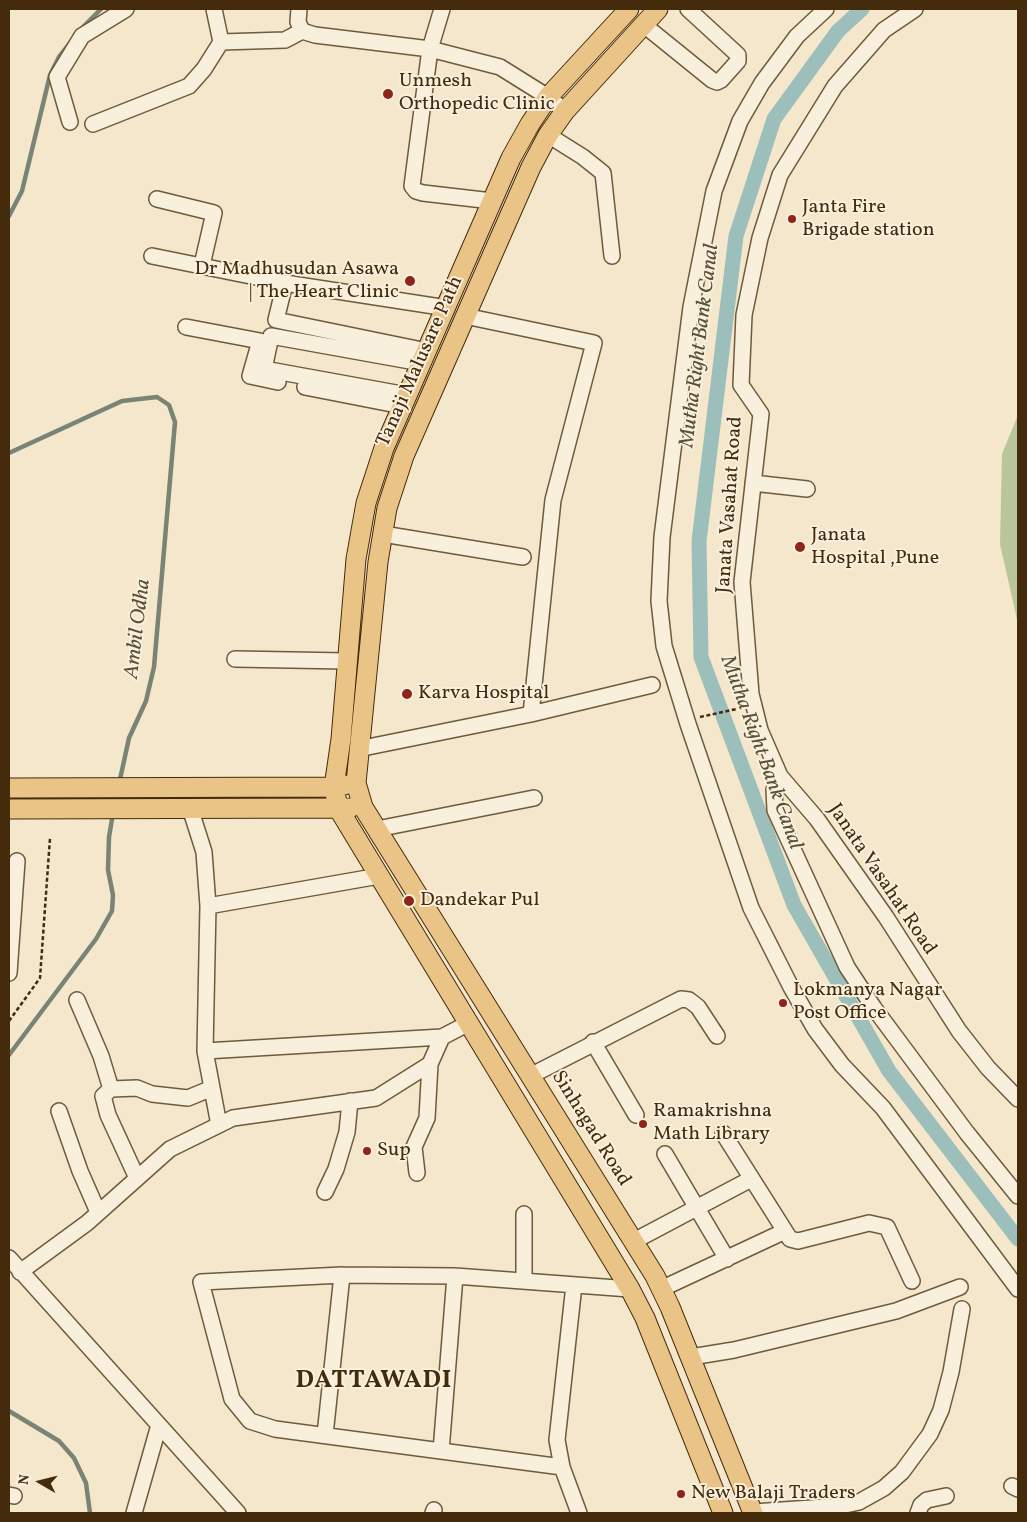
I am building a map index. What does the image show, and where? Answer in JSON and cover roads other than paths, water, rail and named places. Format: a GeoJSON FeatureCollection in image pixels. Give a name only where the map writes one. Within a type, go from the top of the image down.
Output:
{"type":"FeatureCollection","features":[{"type":"Feature","properties":{"kind":"main road","name":"Tanaji Malusare Path"},"geometry":{"type":"LineString","coordinates":[[356,784],[374,599],[383,534],[393,487],[404,456],[531,167],[548,136],[566,112],[658,9]]}},
{"type":"Feature","properties":{"kind":"main road","name":"Tanaji Malusare Path"},"geometry":{"type":"LineString","coordinates":[[334,787],[341,739],[356,559],[372,480],[404,400],[447,308],[520,141],[548,98],[624,10]]}},
{"type":"Feature","properties":{"kind":"main road"},"geometry":{"type":"LineString","coordinates":[[352,596],[374,599]]}},
{"type":"Feature","properties":{"kind":"main road"},"geometry":{"type":"LineString","coordinates":[[9,788],[334,787],[356,784]]}},
{"type":"Feature","properties":{"kind":"main road","name":"Sinhagad Road"},"geometry":{"type":"LineString","coordinates":[[356,784],[363,807],[634,1241],[661,1289],[691,1357],[753,1513]]}},
{"type":"Feature","properties":{"kind":"main road"},"geometry":{"type":"LineString","coordinates":[[334,787],[338,808],[630,1289],[645,1318],[723,1513]]}},
{"type":"Feature","properties":{"kind":"main road"},"geometry":{"type":"LineString","coordinates":[[9,809],[363,807]]}},
{"type":"Feature","properties":{"kind":"main road"},"geometry":{"type":"LineString","coordinates":[[481,1044],[502,1030]]}},
{"type":"Feature","properties":{"kind":"street"},"geometry":{"type":"LineString","coordinates":[[70,122],[57,76],[82,36],[126,9]]}},
{"type":"Feature","properties":{"kind":"street"},"geometry":{"type":"LineString","coordinates":[[93,124],[189,86],[204,68],[221,42],[214,9]]}},
{"type":"Feature","properties":{"kind":"street"},"geometry":{"type":"LineString","coordinates":[[299,9],[298,22],[302,31]]}},
{"type":"Feature","properties":{"kind":"street"},"geometry":{"type":"LineString","coordinates":[[442,9],[430,49],[412,186],[423,193],[492,202]]}},
{"type":"Feature","properties":{"kind":"street"},"geometry":{"type":"LineString","coordinates":[[644,25],[712,80],[717,82],[738,61],[738,55],[688,9]]}},
{"type":"Feature","properties":{"kind":"street"},"geometry":{"type":"LineString","coordinates":[[826,9],[797,36],[762,83],[740,122],[714,192],[690,307],[662,537],[659,601],[664,646],[686,720],[751,908],[815,1029],[842,1065],[883,1108],[1018,1289]]}},
{"type":"Feature","properties":{"kind":"street","name":"Janata Vasahat Road"},"geometry":{"type":"LineString","coordinates":[[915,9],[884,30],[836,86],[780,175],[760,238],[744,315],[741,385],[761,414],[742,582],[754,705],[760,730],[780,776],[817,819],[886,917],[959,1031],[988,1068],[1018,1099]]}},
{"type":"Feature","properties":{"kind":"street"},"geometry":{"type":"LineString","coordinates":[[221,42],[285,40],[302,31],[314,35],[430,49],[500,66],[566,112]]}},
{"type":"Feature","properties":{"kind":"street"},"geometry":{"type":"LineString","coordinates":[[548,136],[583,157],[603,173],[612,256]]}},
{"type":"Feature","properties":{"kind":"street"},"geometry":{"type":"LineString","coordinates":[[157,199],[214,213],[202,265]]}},
{"type":"Feature","properties":{"kind":"street"},"geometry":{"type":"LineString","coordinates":[[152,256],[285,283],[447,308]]}},
{"type":"Feature","properties":{"kind":"street"},"geometry":{"type":"LineString","coordinates":[[285,283],[276,320],[424,357]]}},
{"type":"Feature","properties":{"kind":"street"},"geometry":{"type":"LineString","coordinates":[[465,316],[594,343],[553,500],[532,714]]}},
{"type":"Feature","properties":{"kind":"street"},"geometry":{"type":"LineString","coordinates":[[186,327],[260,341],[250,376],[404,400]]}},
{"type":"Feature","properties":{"kind":"street"},"geometry":{"type":"LineString","coordinates":[[404,400],[264,369],[271,336],[424,357]]}},
{"type":"Feature","properties":{"kind":"street"},"geometry":{"type":"LineString","coordinates":[[753,483],[807,489]]}},
{"type":"Feature","properties":{"kind":"street"},"geometry":{"type":"LineString","coordinates":[[383,534],[523,557]]}},
{"type":"Feature","properties":{"kind":"street"},"geometry":{"type":"LineString","coordinates":[[235,659],[346,661]]}},
{"type":"Feature","properties":{"kind":"street"},"geometry":{"type":"LineString","coordinates":[[358,749],[532,714],[652,685]]}},
{"type":"Feature","properties":{"kind":"street"},"geometry":{"type":"LineString","coordinates":[[780,776],[774,790],[775,810],[847,967],[874,1008],[967,1133],[1018,1196]]}},
{"type":"Feature","properties":{"kind":"street"},"geometry":{"type":"LineString","coordinates":[[377,829],[534,798]]}},
{"type":"Feature","properties":{"kind":"street"},"geometry":{"type":"LineString","coordinates":[[190,808],[204,852],[208,906],[205,1051],[219,1125]]}},
{"type":"Feature","properties":{"kind":"street"},"geometry":{"type":"LineString","coordinates":[[9,973],[17,861]]}},
{"type":"Feature","properties":{"kind":"street"},"geometry":{"type":"LineString","coordinates":[[208,906],[379,876]]}},
{"type":"Feature","properties":{"kind":"street"},"geometry":{"type":"LineString","coordinates":[[530,1076],[593,1042],[681,999],[689,1000],[698,1007],[717,1036]]}},
{"type":"Feature","properties":{"kind":"street"},"geometry":{"type":"LineString","coordinates":[[77,1000],[101,1056],[111,1089]]}},
{"type":"Feature","properties":{"kind":"street"},"geometry":{"type":"LineString","coordinates":[[205,1051],[442,1037],[469,1023]]}},
{"type":"Feature","properties":{"kind":"street"},"geometry":{"type":"LineString","coordinates":[[417,1173],[414,1147],[427,1118],[430,1064],[442,1037]]}},
{"type":"Feature","properties":{"kind":"street"},"geometry":{"type":"LineString","coordinates":[[593,1042],[636,1115]]}},
{"type":"Feature","properties":{"kind":"street"},"geometry":{"type":"LineString","coordinates":[[20,1272],[98,1212],[170,1149],[233,1118],[376,1098],[430,1064]]}},
{"type":"Feature","properties":{"kind":"street"},"geometry":{"type":"LineString","coordinates":[[136,1178],[108,1115],[102,1096],[111,1089],[137,1088],[152,1094],[188,1098],[212,1088]]}},
{"type":"Feature","properties":{"kind":"street"},"geometry":{"type":"LineString","coordinates":[[325,1192],[336,1169],[347,1132],[350,1102]]}},
{"type":"Feature","properties":{"kind":"street"},"geometry":{"type":"LineString","coordinates":[[59,1111],[80,1171],[98,1212]]}},
{"type":"Feature","properties":{"kind":"street"},"geometry":{"type":"LineString","coordinates":[[723,1132],[783,1232],[790,1239],[798,1240],[869,1223],[888,1227],[912,1281]]}},
{"type":"Feature","properties":{"kind":"street"},"geometry":{"type":"LineString","coordinates":[[665,1154],[727,1259]]}},
{"type":"Feature","properties":{"kind":"street"},"geometry":{"type":"LineString","coordinates":[[634,1241],[751,1179]]}},
{"type":"Feature","properties":{"kind":"street"},"geometry":{"type":"LineString","coordinates":[[524,1214],[524,1281]]}},
{"type":"Feature","properties":{"kind":"street"},"geometry":{"type":"LineString","coordinates":[[661,1289],[783,1232]]}},
{"type":"Feature","properties":{"kind":"street"},"geometry":{"type":"LineString","coordinates":[[9,1258],[238,1513]]}},
{"type":"Feature","properties":{"kind":"street"},"geometry":{"type":"LineString","coordinates":[[562,1467],[275,1429],[250,1420],[232,1399],[202,1282],[342,1275],[455,1276],[630,1289]]}},
{"type":"Feature","properties":{"kind":"street"},"geometry":{"type":"LineString","coordinates":[[325,1435],[342,1275]]}},
{"type":"Feature","properties":{"kind":"street"},"geometry":{"type":"LineString","coordinates":[[441,1451],[455,1276]]}},
{"type":"Feature","properties":{"kind":"street"},"geometry":{"type":"LineString","coordinates":[[574,1285],[557,1440],[562,1467],[579,1513]]}},
{"type":"Feature","properties":{"kind":"street"},"geometry":{"type":"LineString","coordinates":[[691,1357],[734,1350],[896,1311],[960,1287]]}},
{"type":"Feature","properties":{"kind":"street"},"geometry":{"type":"LineString","coordinates":[[753,1513],[841,1506],[859,1502],[884,1488],[902,1472],[930,1434],[941,1410],[951,1372],[962,1308]]}},
{"type":"Feature","properties":{"kind":"street"},"geometry":{"type":"LineString","coordinates":[[134,1513],[159,1424]]}},
{"type":"Feature","properties":{"kind":"street"},"geometry":{"type":"LineString","coordinates":[[918,1513],[921,1504],[927,1500],[946,1496]]}},
{"type":"Feature","properties":{"kind":"waterway","name":"Ambil Odha"},"geometry":{"type":"LineString","coordinates":[[81,29],[101,9]]}},
{"type":"Feature","properties":{"kind":"waterway","name":"Mutha Right Bank Canal"},"geometry":{"type":"LineString","coordinates":[[862,9],[838,31],[774,119],[736,236],[699,541],[701,657],[794,905],[889,1071],[1018,1239]]}},
{"type":"Feature","properties":{"kind":"waterway","name":"Ambil Odha"},"geometry":{"type":"LineString","coordinates":[[9,216],[22,191],[50,75],[59,57],[70,43]]}},
{"type":"Feature","properties":{"kind":"waterway","name":"Ambil Odha"},"geometry":{"type":"LineString","coordinates":[[9,453],[122,401],[157,397],[169,405],[175,422],[154,667],[146,701],[129,738],[119,784]]}},
{"type":"Feature","properties":{"kind":"waterway","name":"Ambil Odha"},"geometry":{"type":"LineString","coordinates":[[9,1055],[96,939],[112,911],[113,895],[108,870],[109,837],[113,813]]}},
{"type":"Feature","properties":{"kind":"waterway","name":"Ambil Odha"},"geometry":{"type":"LineString","coordinates":[[9,1411],[59,1441],[74,1458],[86,1483],[90,1513]]}},
{"type":"Feature","properties":{"kind":"place","name":"Unmesh Orthopedic Clinic"},"geometry":{"type":"Point","coordinates":[388,94]}},
{"type":"Feature","properties":{"kind":"place","name":"Janta Fire Brigade station"},"geometry":{"type":"Point","coordinates":[792,219]}},
{"type":"Feature","properties":{"kind":"place","name":"Dr Madhusudan Asawa | The Heart Clinic"},"geometry":{"type":"Point","coordinates":[410,281]}},
{"type":"Feature","properties":{"kind":"place","name":"Janata Hospital ,Pune"},"geometry":{"type":"Point","coordinates":[800,547]}},
{"type":"Feature","properties":{"kind":"place","name":"Karva Hospital"},"geometry":{"type":"Point","coordinates":[407,694]}},
{"type":"Feature","properties":{"kind":"place","name":"Dandekar Pul"},"geometry":{"type":"Point","coordinates":[409,901]}},
{"type":"Feature","properties":{"kind":"place","name":"Lokmanya Nagar Post Office"},"geometry":{"type":"Point","coordinates":[783,1003]}},
{"type":"Feature","properties":{"kind":"place","name":"Ramakrishna Math Library"},"geometry":{"type":"Point","coordinates":[643,1124]}},
{"type":"Feature","properties":{"kind":"place","name":"Sup"},"geometry":{"type":"Point","coordinates":[367,1151]}},
{"type":"Feature","properties":{"kind":"place","name":"New Balaji Traders"},"geometry":{"type":"Point","coordinates":[681,1494]}},
{"type":"Feature","properties":{"kind":"district","name":"DATTAWADI"},"geometry":{"type":"Point","coordinates":[374,1382]}}]}
